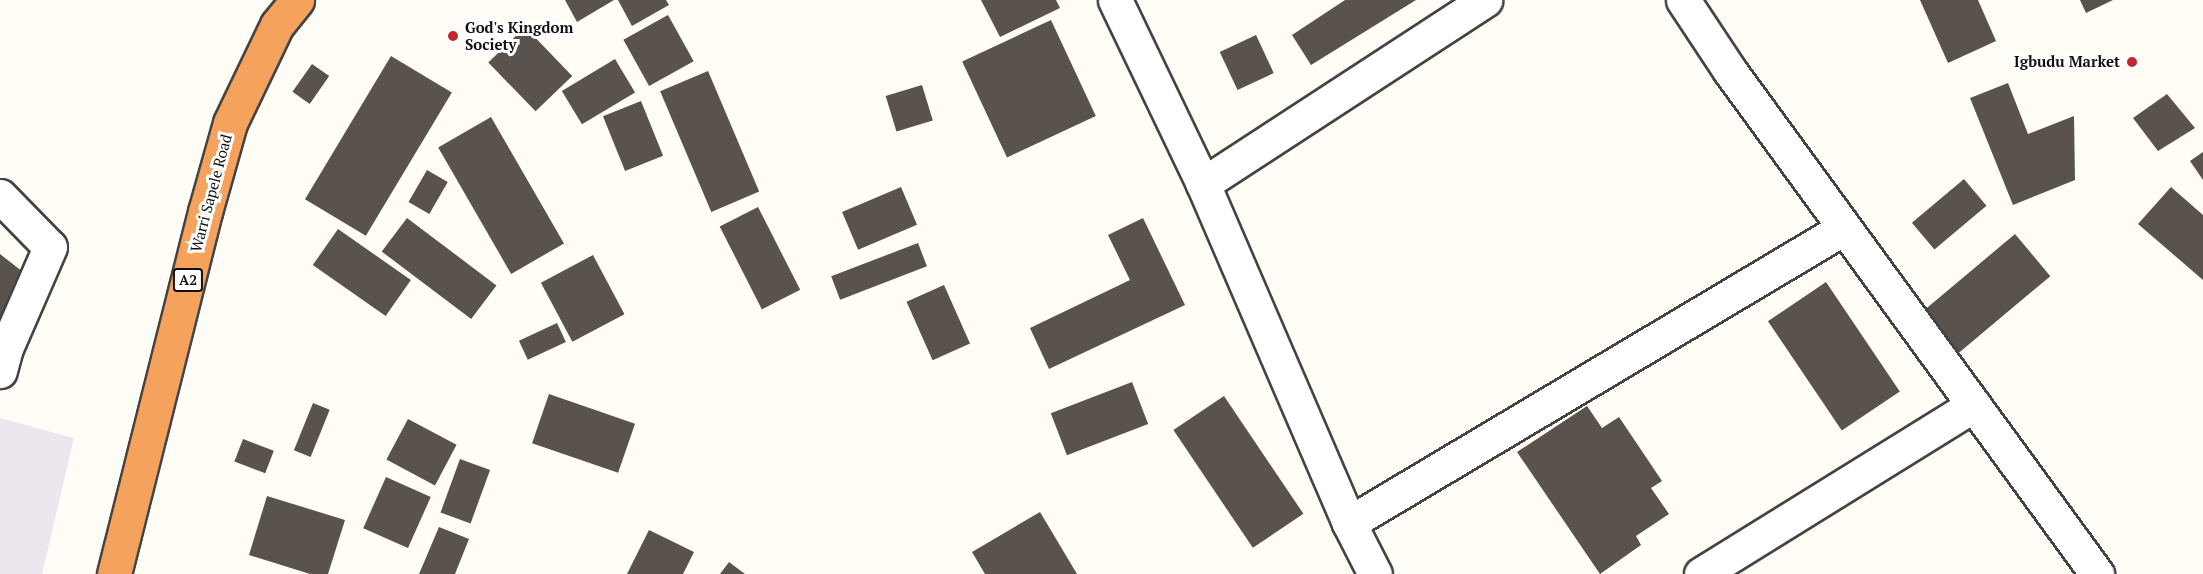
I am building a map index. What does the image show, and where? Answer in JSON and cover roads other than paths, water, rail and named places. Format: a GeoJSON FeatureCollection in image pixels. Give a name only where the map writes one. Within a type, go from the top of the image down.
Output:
{"type":"FeatureCollection","features":[{"type":"Feature","properties":{"kind":"highway","name":"Warri Sapele Road"},"geometry":{"type":"LineString","coordinates":[[114,574],[205,212],[230,123],[275,12],[297,0]]}},
{"type":"Feature","properties":{"kind":"street"},"geometry":{"type":"LineString","coordinates":[[1115,0],[1203,184],[1349,523],[1375,574]]}},
{"type":"Feature","properties":{"kind":"street"},"geometry":{"type":"LineString","coordinates":[[1203,184],[1485,0]]}},
{"type":"Feature","properties":{"kind":"street"},"geometry":{"type":"LineString","coordinates":[[1683,0],[1730,71],[2097,574]]}},
{"type":"Feature","properties":{"kind":"street"},"geometry":{"type":"LineString","coordinates":[[0,196],[50,247],[6,348],[0,371]]}},
{"type":"Feature","properties":{"kind":"street"},"geometry":{"type":"LineString","coordinates":[[1349,523],[1844,228]]}},
{"type":"Feature","properties":{"kind":"street"},"geometry":{"type":"LineString","coordinates":[[1701,574],[1974,405]]}},
{"type":"Feature","properties":{"kind":"place","name":"God's Kingdom Society"},"geometry":{"type":"Point","coordinates":[453,36]}},
{"type":"Feature","properties":{"kind":"place","name":"Igbudu Market"},"geometry":{"type":"Point","coordinates":[2132,62]}}]}
